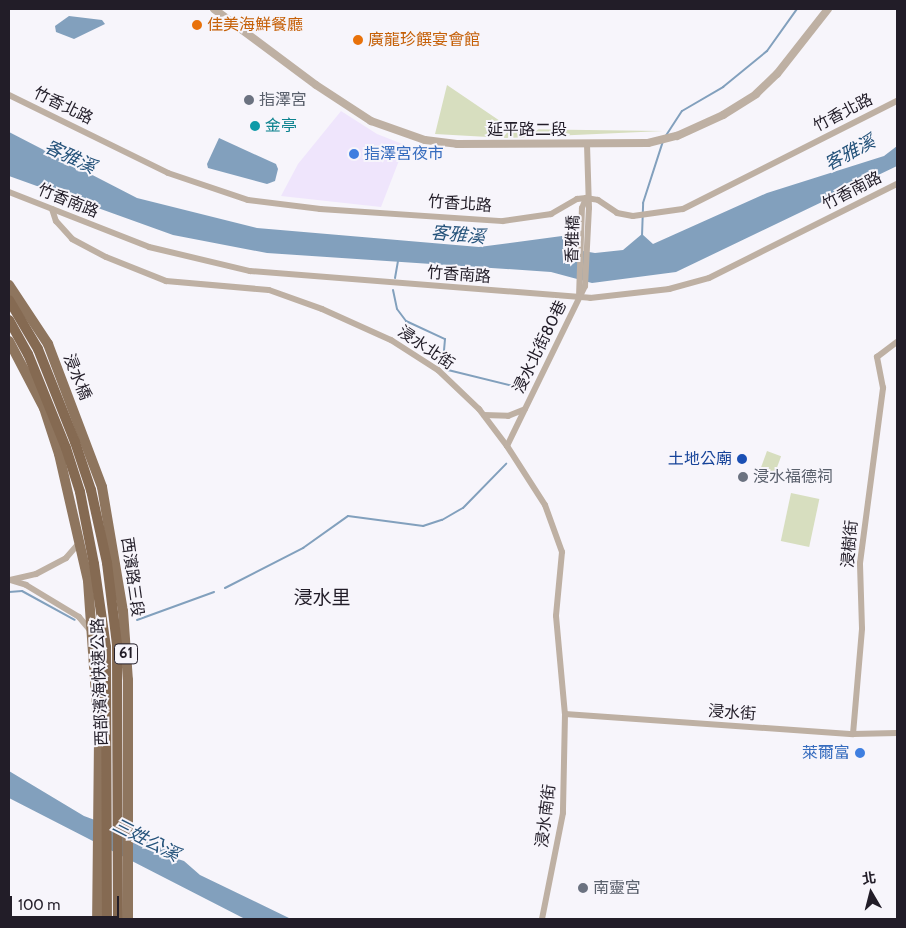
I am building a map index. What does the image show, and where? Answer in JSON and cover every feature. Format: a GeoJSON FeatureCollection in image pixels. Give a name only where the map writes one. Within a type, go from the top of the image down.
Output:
{"type":"FeatureCollection","features":[{"type":"Feature","properties":{"kind":"highway","name":"浸水橋"},"geometry":{"type":"LineString","coordinates":[[9,300],[38,349],[81,493]]}},
{"type":"Feature","properties":{"kind":"highway","name":"61"},"geometry":{"type":"LineString","coordinates":[[9,320],[49,403],[81,493]]}},
{"type":"Feature","properties":{"kind":"highway","name":"西部濱海快速公路"},"geometry":{"type":"LineString","coordinates":[[81,493],[106,647],[108,811],[104,848]]}},
{"type":"Feature","properties":{"kind":"highway","name":"西部濱海快速公路"},"geometry":{"type":"LineString","coordinates":[[81,493],[106,564],[117,644],[118,919]]}},
{"type":"Feature","properties":{"kind":"highway","name":"61"},"geometry":{"type":"LineString","coordinates":[[104,848],[107,919]]}},
{"type":"Feature","properties":{"kind":"main road","name":"浸水橋"},"geometry":{"type":"LineString","coordinates":[[9,285],[48,344],[102,487]]}},
{"type":"Feature","properties":{"kind":"main road","name":"61"},"geometry":{"type":"LineString","coordinates":[[9,341],[44,408],[81,493],[80,542],[92,632],[104,848],[98,919]]}},
{"type":"Feature","properties":{"kind":"main road","name":"西濱路三段"},"geometry":{"type":"LineString","coordinates":[[102,487],[122,611],[128,680],[128,919]]}},
{"type":"Feature","properties":{"kind":"street","name":"延平路二段"},"geometry":{"type":"LineString","coordinates":[[214,9],[316,85],[371,121],[400,132],[456,144],[648,143],[677,136],[723,115],[756,94],[777,74],[828,9]]}},
{"type":"Feature","properties":{"kind":"street","name":"竹香北路"},"geometry":{"type":"LineString","coordinates":[[9,95],[168,173],[248,200],[320,209],[503,221],[550,214],[577,199],[586,198],[598,200],[617,212],[633,216],[652,216],[698,202],[897,101]]}},
{"type":"Feature","properties":{"kind":"street"},"geometry":{"type":"LineString","coordinates":[[586,144],[586,198]]}},
{"type":"Feature","properties":{"kind":"street","name":"竹香南路"},"geometry":{"type":"LineString","coordinates":[[9,192],[149,247],[250,271],[579,297],[669,289],[709,278],[897,184]]}},
{"type":"Feature","properties":{"kind":"street","name":"香雅橋"},"geometry":{"type":"LineString","coordinates":[[579,297],[585,286],[586,198]]}},
{"type":"Feature","properties":{"kind":"street","name":"香雅橋"},"geometry":{"type":"LineString","coordinates":[[579,297],[578,286],[586,208]]}},
{"type":"Feature","properties":{"kind":"street","name":"浸水北街"},"geometry":{"type":"LineString","coordinates":[[52,209],[56,220],[72,239],[106,257],[166,281],[269,290],[322,309],[391,340],[438,370],[484,415],[507,446],[544,506],[562,552],[556,616],[565,714]]}},
{"type":"Feature","properties":{"kind":"street","name":"浸水北街80巷"},"geometry":{"type":"LineString","coordinates":[[507,446],[574,313],[579,297]]}},
{"type":"Feature","properties":{"kind":"street","name":"浸樹街"},"geometry":{"type":"LineString","coordinates":[[853,734],[862,628],[860,563],[883,388],[877,357],[897,342]]}},
{"type":"Feature","properties":{"kind":"street","name":"浸水北街80巷"},"geometry":{"type":"LineString","coordinates":[[484,415],[508,416],[526,408]]}},
{"type":"Feature","properties":{"kind":"street"},"geometry":{"type":"LineString","coordinates":[[9,580],[36,574],[66,558],[80,542]]}},
{"type":"Feature","properties":{"kind":"street"},"geometry":{"type":"LineString","coordinates":[[9,580],[26,585],[79,617],[92,632]]}},
{"type":"Feature","properties":{"kind":"street","name":"浸水街"},"geometry":{"type":"LineString","coordinates":[[565,714],[853,734],[897,734]]}},
{"type":"Feature","properties":{"kind":"street","name":"浸水南街"},"geometry":{"type":"LineString","coordinates":[[542,919],[563,813],[565,714]]}},
{"type":"Feature","properties":{"kind":"shaded area","name":"指澤宮夜市"},"geometry":{"type":"Polygon","coordinates":[[[341,111],[377,134],[405,145],[381,207],[281,196],[298,164],[341,111]]]}},
{"type":"Feature","properties":{"kind":"green space"},"geometry":{"type":"Polygon","coordinates":[[[447,85],[512,129],[663,131],[506,138],[435,134],[447,85]]]}},
{"type":"Feature","properties":{"kind":"green space"},"geometry":{"type":"Polygon","coordinates":[[[767,451],[781,456],[773,478],[759,473],[767,451]]]}},
{"type":"Feature","properties":{"kind":"green space"},"geometry":{"type":"Polygon","coordinates":[[[791,493],[819,499],[809,547],[781,541],[791,493]]]}},
{"type":"Feature","properties":{"kind":"water"},"geometry":{"type":"Polygon","coordinates":[[[69,16],[102,20],[105,24],[74,39],[56,32],[55,26],[69,16]]]}},
{"type":"Feature","properties":{"kind":"water","name":"客雅溪"},"geometry":{"type":"Polygon","coordinates":[[[9,132],[137,198],[257,228],[479,247],[562,236],[565,248],[595,253],[623,250],[642,234],[653,244],[767,193],[884,156],[897,146],[897,166],[676,272],[592,283],[551,272],[267,253],[173,235],[9,176],[9,132]]]}},
{"type":"Feature","properties":{"kind":"water"},"geometry":{"type":"Polygon","coordinates":[[[219,138],[276,164],[278,169],[275,181],[267,184],[208,168],[207,164],[219,138]]]}},
{"type":"Feature","properties":{"kind":"water","name":"三姓公溪"},"geometry":{"type":"Polygon","coordinates":[[[9,771],[84,816],[165,846],[170,849],[169,856],[184,861],[200,875],[291,919],[245,919],[9,798],[9,771]]]}},
{"type":"Feature","properties":{"kind":"waterway"},"geometry":{"type":"LineString","coordinates":[[665,137],[682,111],[723,87],[767,51],[797,9]]}},
{"type":"Feature","properties":{"kind":"waterway"},"geometry":{"type":"LineString","coordinates":[[642,236],[643,203],[663,141]]}},
{"type":"Feature","properties":{"kind":"waterway"},"geometry":{"type":"LineString","coordinates":[[395,278],[398,261]]}},
{"type":"Feature","properties":{"kind":"waterway"},"geometry":{"type":"LineString","coordinates":[[393,290],[397,309],[406,321],[445,339],[443,364],[448,370],[525,389]]}},
{"type":"Feature","properties":{"kind":"waterway"},"geometry":{"type":"LineString","coordinates":[[225,588],[303,548],[348,516],[423,526],[442,520],[463,508],[506,464]]}},
{"type":"Feature","properties":{"kind":"waterway"},"geometry":{"type":"LineString","coordinates":[[9,592],[22,591],[75,620]]}},
{"type":"Feature","properties":{"kind":"waterway"},"geometry":{"type":"LineString","coordinates":[[137,620],[214,592]]}},
{"type":"Feature","properties":{"kind":"place","name":"佳美海鮮餐廳"},"geometry":{"type":"Point","coordinates":[197,25]}},
{"type":"Feature","properties":{"kind":"place","name":"廣龍珍饌宴會館"},"geometry":{"type":"Point","coordinates":[358,40]}},
{"type":"Feature","properties":{"kind":"place","name":"指澤宮"},"geometry":{"type":"Point","coordinates":[249,100]}},
{"type":"Feature","properties":{"kind":"place","name":"金亭"},"geometry":{"type":"Point","coordinates":[255,126]}},
{"type":"Feature","properties":{"kind":"place","name":"指澤宮夜市"},"geometry":{"type":"Point","coordinates":[354,154]}},
{"type":"Feature","properties":{"kind":"place","name":"土地公廟"},"geometry":{"type":"Point","coordinates":[742,459]}},
{"type":"Feature","properties":{"kind":"place","name":"浸水福德祠"},"geometry":{"type":"Point","coordinates":[743,477]}},
{"type":"Feature","properties":{"kind":"place","name":"萊爾富"},"geometry":{"type":"Point","coordinates":[860,753]}},
{"type":"Feature","properties":{"kind":"place","name":"南靈宮"},"geometry":{"type":"Point","coordinates":[583,888]}},
{"type":"Feature","properties":{"kind":"district","name":"浸水里"},"geometry":{"type":"Point","coordinates":[322,598]}}]}
